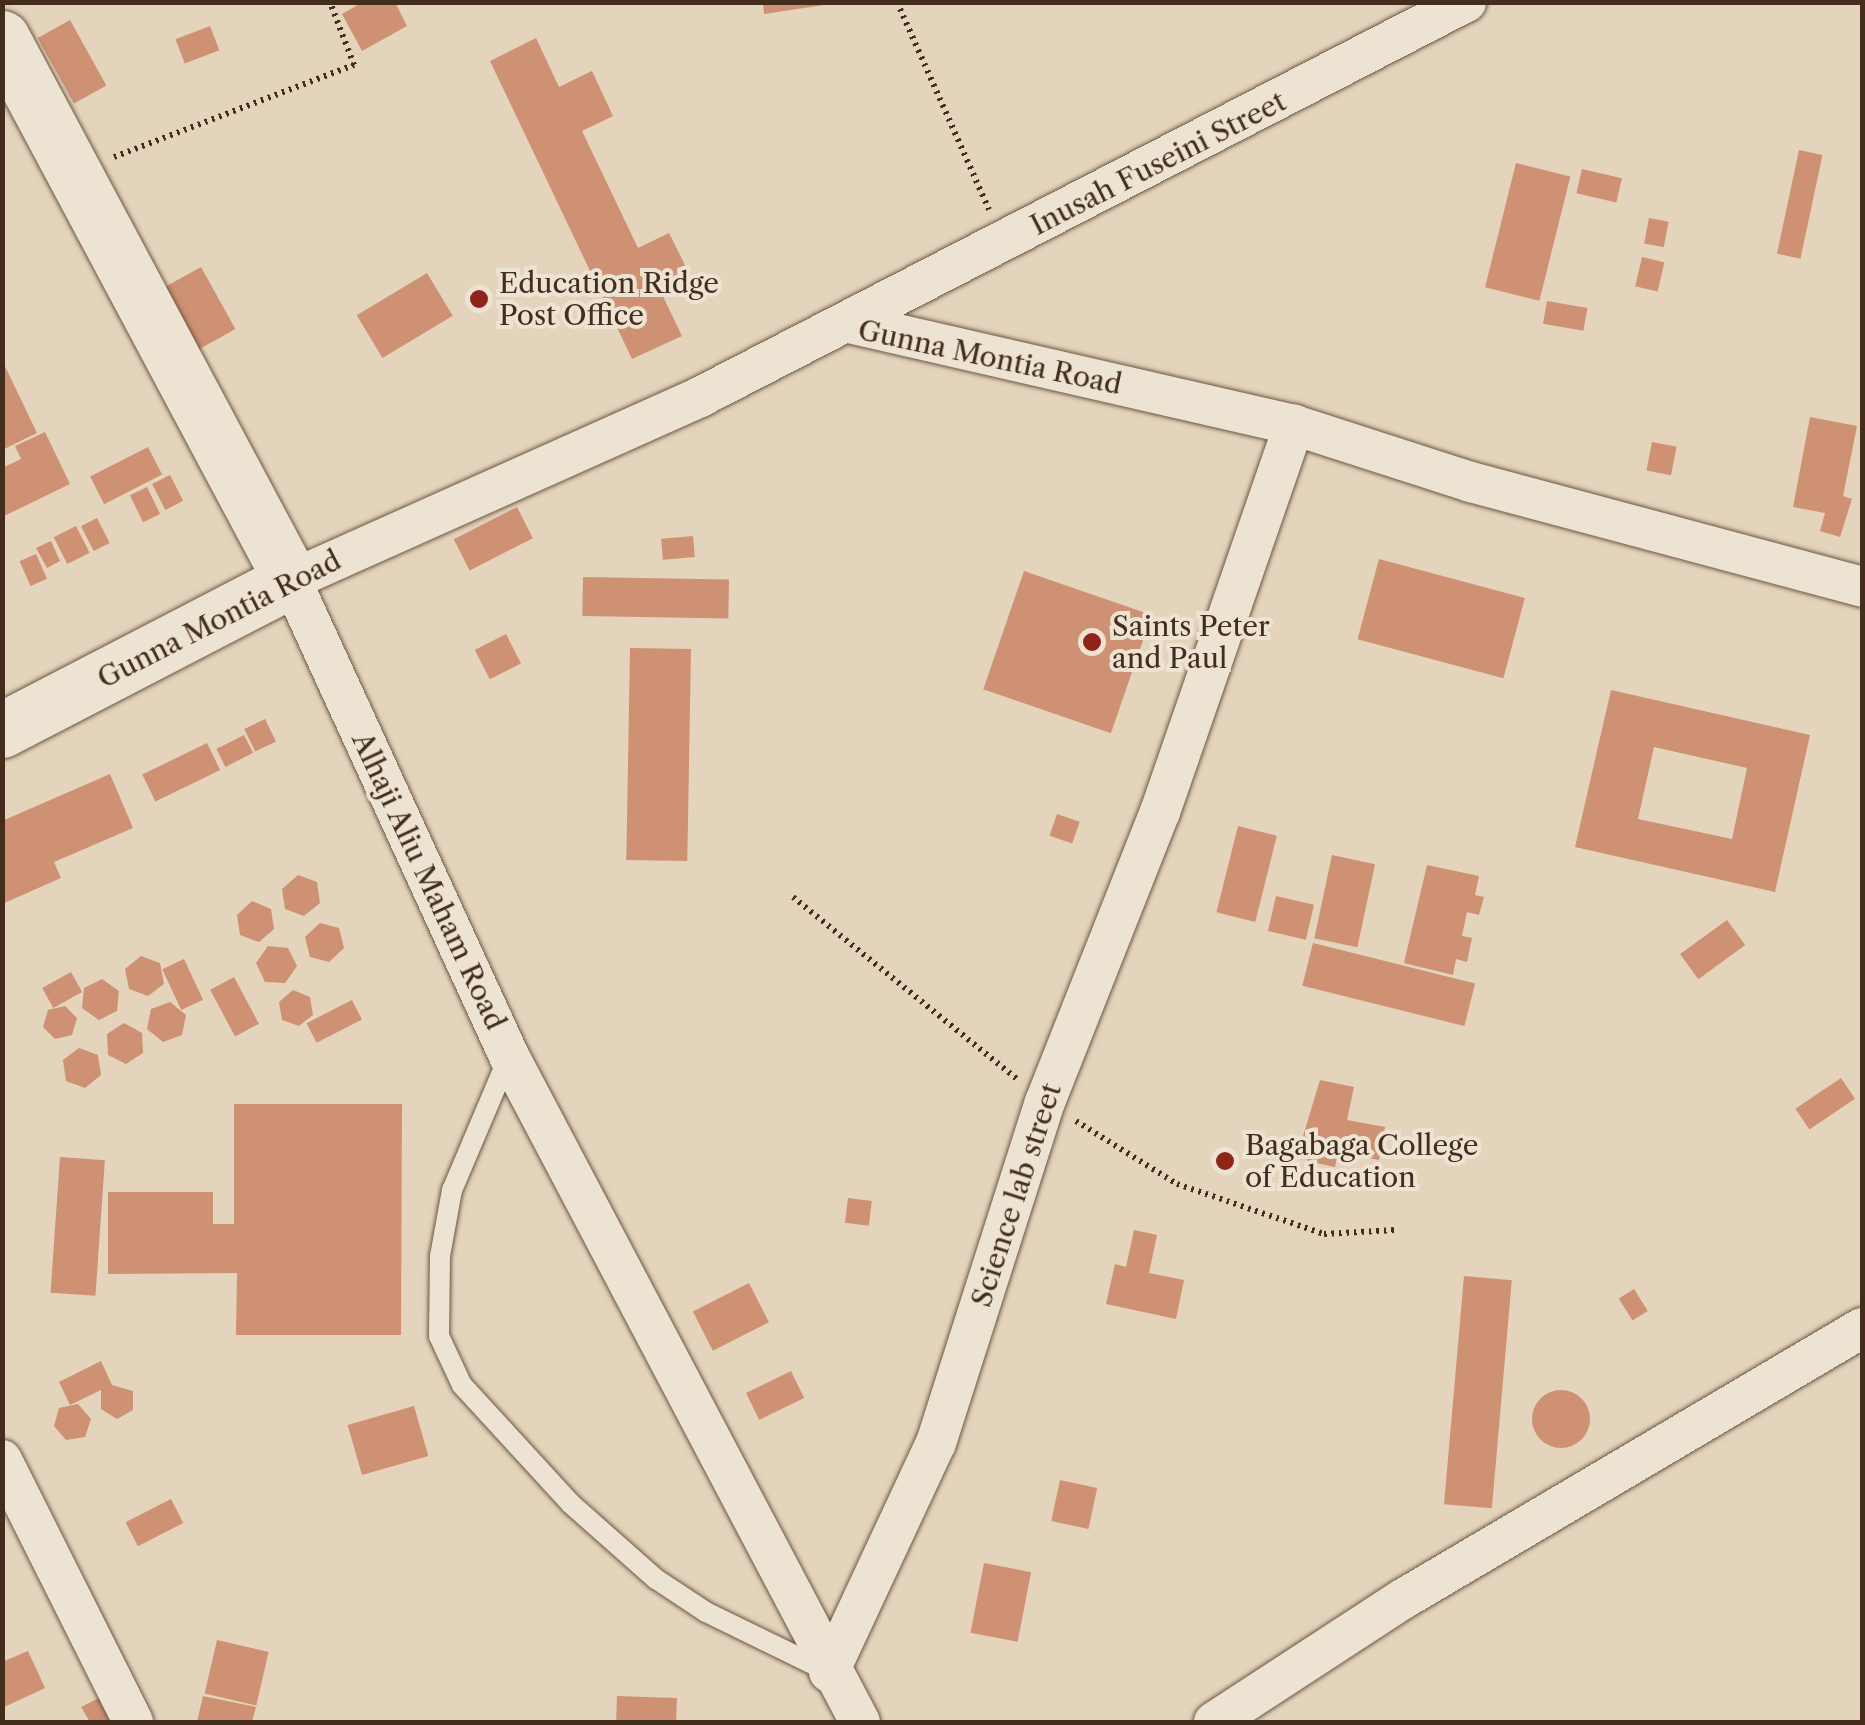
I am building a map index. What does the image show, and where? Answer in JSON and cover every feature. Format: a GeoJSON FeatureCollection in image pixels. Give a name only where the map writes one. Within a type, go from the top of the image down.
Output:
{"type":"FeatureCollection","features":[{"type":"Feature","properties":{"kind":"street","name":"Inusah Fuseini Street"},"geometry":{"type":"LineString","coordinates":[[849,323],[1466,2]]}},
{"type":"Feature","properties":{"kind":"street","name":"Alhaji Aliu Maham Road"},"geometry":{"type":"LineString","coordinates":[[2,38],[291,580],[509,1056],[829,1672],[860,1722]]}},
{"type":"Feature","properties":{"kind":"street","name":"Gunna Montia Road"},"geometry":{"type":"LineString","coordinates":[[2,730],[291,580],[849,323],[1294,425],[1471,482],[1862,587]]}},
{"type":"Feature","properties":{"kind":"street","name":"Science lab street"},"geometry":{"type":"LineString","coordinates":[[829,1672],[936,1443],[1045,1102],[1195,714],[1294,425]]}},
{"type":"Feature","properties":{"kind":"street"},"geometry":{"type":"LineString","coordinates":[[1214,1722],[1404,1599],[1862,1328]]}},
{"type":"Feature","properties":{"kind":"street"},"geometry":{"type":"LineString","coordinates":[[2,1460],[132,1722]]}},
{"type":"Feature","properties":{"kind":"lane"},"geometry":{"type":"LineString","coordinates":[[509,1056],[452,1190],[440,1256],[439,1336],[462,1385],[570,1503],[656,1579],[706,1612],[829,1672]]}},
{"type":"Feature","properties":{"kind":"path"},"geometry":{"type":"LineString","coordinates":[[74,172],[354,65],[330,2]]}},
{"type":"Feature","properties":{"kind":"path"},"geometry":{"type":"LineString","coordinates":[[897,2],[1004,244]]}},
{"type":"Feature","properties":{"kind":"building"},"geometry":{"type":"Polygon","coordinates":[[[363,2],[395,2],[407,26],[362,51],[342,14],[363,2]]]}},
{"type":"Feature","properties":{"kind":"building"},"geometry":{"type":"Polygon","coordinates":[[[763,2],[824,2],[824,5],[764,14],[763,2]]]}},
{"type":"Feature","properties":{"kind":"building"},"geometry":{"type":"Polygon","coordinates":[[[70,20],[106,86],[74,104],[38,38],[70,20]]]}},
{"type":"Feature","properties":{"kind":"building"},"geometry":{"type":"Polygon","coordinates":[[[210,26],[219,50],[185,64],[175,39],[210,26]]]}},
{"type":"Feature","properties":{"kind":"building"},"geometry":{"type":"Polygon","coordinates":[[[536,38],[559,87],[592,71],[613,116],[582,131],[638,248],[669,233],[688,271],[658,286],[682,336],[632,359],[490,61],[536,38]]]}},
{"type":"Feature","properties":{"kind":"building"},"geometry":{"type":"Polygon","coordinates":[[[1799,150],[1822,155],[1800,259],[1777,254],[1799,150]]]}},
{"type":"Feature","properties":{"kind":"building"},"geometry":{"type":"Polygon","coordinates":[[[1516,163],[1570,177],[1539,301],[1485,287],[1516,163]]]}},
{"type":"Feature","properties":{"kind":"building"},"geometry":{"type":"Polygon","coordinates":[[[1582,169],[1622,178],[1616,203],[1576,193],[1582,169]]]}},
{"type":"Feature","properties":{"kind":"building"},"geometry":{"type":"Polygon","coordinates":[[[1649,218],[1669,222],[1664,247],[1644,244],[1649,218]]]}},
{"type":"Feature","properties":{"kind":"building"},"geometry":{"type":"Polygon","coordinates":[[[1642,257],[1664,262],[1658,291],[1635,286],[1642,257]]]}},
{"type":"Feature","properties":{"kind":"building"},"geometry":{"type":"Polygon","coordinates":[[[201,267],[235,329],[199,349],[164,287],[201,267]]]}},
{"type":"Feature","properties":{"kind":"building"},"geometry":{"type":"Polygon","coordinates":[[[427,273],[453,316],[382,358],[357,315],[427,273]]]}},
{"type":"Feature","properties":{"kind":"building"},"geometry":{"type":"Polygon","coordinates":[[[1547,301],[1587,308],[1583,331],[1543,324],[1547,301]]]}},
{"type":"Feature","properties":{"kind":"building"},"geometry":{"type":"Polygon","coordinates":[[[2,360],[37,433],[2,450],[2,360]]]}},
{"type":"Feature","properties":{"kind":"building"},"geometry":{"type":"Polygon","coordinates":[[[1810,417],[1857,426],[1843,496],[1852,499],[1840,537],[1820,531],[1825,513],[1793,507],[1810,417]]]}},
{"type":"Feature","properties":{"kind":"building"},"geometry":{"type":"Polygon","coordinates":[[[45,432],[70,484],[2,517],[2,468],[21,459],[15,446],[45,432]]]}},
{"type":"Feature","properties":{"kind":"building"},"geometry":{"type":"Polygon","coordinates":[[[1652,442],[1677,447],[1671,475],[1646,470],[1652,442]]]}},
{"type":"Feature","properties":{"kind":"building"},"geometry":{"type":"Polygon","coordinates":[[[148,447],[162,475],[104,504],[90,477],[148,447]]]}},
{"type":"Feature","properties":{"kind":"building"},"geometry":{"type":"Polygon","coordinates":[[[170,475],[183,501],[165,510],[152,484],[170,475]]]}},
{"type":"Feature","properties":{"kind":"building"},"geometry":{"type":"Polygon","coordinates":[[[147,487],[160,514],[143,522],[130,495],[147,487]]]}},
{"type":"Feature","properties":{"kind":"building"},"geometry":{"type":"Polygon","coordinates":[[[517,507],[533,538],[470,570],[454,539],[517,507]]]}},
{"type":"Feature","properties":{"kind":"building"},"geometry":{"type":"Polygon","coordinates":[[[97,518],[110,543],[94,551],[81,526],[97,518]]]}},
{"type":"Feature","properties":{"kind":"building"},"geometry":{"type":"Polygon","coordinates":[[[76,526],[90,553],[67,564],[54,537],[76,526]]]}},
{"type":"Feature","properties":{"kind":"building"},"geometry":{"type":"Polygon","coordinates":[[[693,536],[695,557],[663,560],[661,539],[693,536]]]}},
{"type":"Feature","properties":{"kind":"building"},"geometry":{"type":"Polygon","coordinates":[[[51,541],[60,561],[47,568],[36,548],[51,541]]]}},
{"type":"Feature","properties":{"kind":"building"},"geometry":{"type":"Polygon","coordinates":[[[36,554],[47,579],[31,586],[20,561],[36,554]]]}},
{"type":"Feature","properties":{"kind":"building"},"geometry":{"type":"Polygon","coordinates":[[[1379,559],[1525,598],[1503,678],[1358,639],[1379,559]]]}},
{"type":"Feature","properties":{"kind":"building"},"geometry":{"type":"Polygon","coordinates":[[[1024,571],[1152,615],[1111,733],[983,689],[1024,571]]]}},
{"type":"Feature","properties":{"kind":"building"},"geometry":{"type":"Polygon","coordinates":[[[583,577],[729,580],[728,619],[582,616],[583,577]]]}},
{"type":"Feature","properties":{"kind":"building"},"geometry":{"type":"Polygon","coordinates":[[[506,634],[521,663],[490,679],[475,650],[506,634]]]}},
{"type":"Feature","properties":{"kind":"building"},"geometry":{"type":"Polygon","coordinates":[[[630,648],[691,649],[687,861],[626,860],[630,648]]]}},
{"type":"Feature","properties":{"kind":"building"},"geometry":{"type":"Polygon","coordinates":[[[1611,690],[1810,735],[1775,892],[1575,847],[1611,690]],[[1654,747],[1638,819],[1732,839],[1747,768],[1654,747]]]}},
{"type":"Feature","properties":{"kind":"building"},"geometry":{"type":"Polygon","coordinates":[[[265,719],[276,741],[255,752],[244,729],[265,719]]]}},
{"type":"Feature","properties":{"kind":"building"},"geometry":{"type":"Polygon","coordinates":[[[244,735],[253,753],[225,767],[216,749],[244,735]]]}},
{"type":"Feature","properties":{"kind":"building"},"geometry":{"type":"Polygon","coordinates":[[[207,743],[220,770],[155,802],[142,775],[207,743]]]}},
{"type":"Feature","properties":{"kind":"building"},"geometry":{"type":"Polygon","coordinates":[[[110,774],[133,828],[54,862],[61,878],[2,904],[2,821],[110,774]]]}},
{"type":"Feature","properties":{"kind":"building"},"geometry":{"type":"Polygon","coordinates":[[[1057,814],[1080,822],[1072,844],[1050,836],[1057,814]]]}},
{"type":"Feature","properties":{"kind":"building"},"geometry":{"type":"Polygon","coordinates":[[[1238,826],[1277,836],[1255,922],[1216,912],[1238,826]]]}},
{"type":"Feature","properties":{"kind":"building"},"geometry":{"type":"Polygon","coordinates":[[[1332,855],[1375,864],[1357,947],[1314,938],[1332,855]]]}},
{"type":"Feature","properties":{"kind":"building"},"geometry":{"type":"Polygon","coordinates":[[[1427,865],[1479,876],[1475,895],[1484,897],[1479,915],[1467,912],[1462,936],[1472,938],[1467,962],[1456,959],[1453,975],[1404,963],[1427,865]]]}},
{"type":"Feature","properties":{"kind":"building"},"geometry":{"type":"Polygon","coordinates":[[[298,875],[317,882],[320,903],[304,916],[285,909],[282,889],[298,875]]]}},
{"type":"Feature","properties":{"kind":"building"},"geometry":{"type":"Polygon","coordinates":[[[1276,896],[1314,905],[1306,940],[1268,931],[1276,896]]]}},
{"type":"Feature","properties":{"kind":"building"},"geometry":{"type":"Polygon","coordinates":[[[252,901],[271,909],[274,929],[259,942],[240,935],[237,915],[252,901]]]}},
{"type":"Feature","properties":{"kind":"building"},"geometry":{"type":"Polygon","coordinates":[[[1727,920],[1745,945],[1698,979],[1680,954],[1727,920]]]}},
{"type":"Feature","properties":{"kind":"building"},"geometry":{"type":"Polygon","coordinates":[[[320,923],[339,928],[344,948],[329,962],[310,957],[305,937],[320,923]]]}},
{"type":"Feature","properties":{"kind":"building"},"geometry":{"type":"Polygon","coordinates":[[[1313,943],[1475,983],[1464,1026],[1302,986],[1313,943]]]}},
{"type":"Feature","properties":{"kind":"building"},"geometry":{"type":"Polygon","coordinates":[[[268,946],[288,948],[297,966],[285,983],[265,982],[256,963],[268,946]]]}},
{"type":"Feature","properties":{"kind":"building"},"geometry":{"type":"Polygon","coordinates":[[[141,956],[160,963],[164,984],[148,996],[129,989],[125,969],[141,956]]]}},
{"type":"Feature","properties":{"kind":"building"},"geometry":{"type":"Polygon","coordinates":[[[184,959],[203,1000],[181,1010],[162,969],[184,959]]]}},
{"type":"Feature","properties":{"kind":"building"},"geometry":{"type":"Polygon","coordinates":[[[71,972],[82,992],[53,1008],[42,988],[71,972]]]}},
{"type":"Feature","properties":{"kind":"building"},"geometry":{"type":"Polygon","coordinates":[[[234,977],[259,1024],[235,1036],[210,990],[234,977]]]}},
{"type":"Feature","properties":{"kind":"building"},"geometry":{"type":"Polygon","coordinates":[[[102,979],[119,991],[117,1011],[99,1020],[82,1008],[84,988],[102,979]]]}},
{"type":"Feature","properties":{"kind":"building"},"geometry":{"type":"Polygon","coordinates":[[[293,990],[310,997],[313,1015],[299,1026],[282,1020],[279,1002],[293,990]]]}},
{"type":"Feature","properties":{"kind":"building"},"geometry":{"type":"Polygon","coordinates":[[[352,1000],[362,1020],[317,1043],[307,1023],[352,1000]]]}},
{"type":"Feature","properties":{"kind":"building"},"geometry":{"type":"Polygon","coordinates":[[[170,1002],[186,1015],[182,1035],[163,1042],[147,1029],[151,1009],[170,1002]]]}},
{"type":"Feature","properties":{"kind":"building"},"geometry":{"type":"Polygon","coordinates":[[[65,1006],[77,1018],[72,1035],[55,1039],[43,1027],[48,1010],[65,1006]]]}},
{"type":"Feature","properties":{"kind":"building"},"geometry":{"type":"Polygon","coordinates":[[[124,1023],[142,1033],[143,1053],[126,1064],[108,1055],[107,1034],[124,1023]]]}},
{"type":"Feature","properties":{"kind":"building"},"geometry":{"type":"Polygon","coordinates":[[[79,1048],[98,1055],[101,1075],[85,1088],[66,1081],[63,1060],[79,1048]]]}},
{"type":"Feature","properties":{"kind":"building"},"geometry":{"type":"Polygon","coordinates":[[[1841,1078],[1855,1099],[1809,1129],[1795,1109],[1841,1078]]]}},
{"type":"Feature","properties":{"kind":"building"},"geometry":{"type":"Polygon","coordinates":[[[1320,1080],[1354,1087],[1347,1120],[1385,1127],[1379,1160],[1338,1152],[1335,1167],[1307,1161],[1310,1148],[1300,1146],[1320,1080]]]}},
{"type":"Feature","properties":{"kind":"building"},"geometry":{"type":"Polygon","coordinates":[[[234,1104],[402,1104],[401,1335],[236,1335],[237,1273],[108,1274],[108,1192],[213,1192],[213,1224],[234,1224],[234,1104]]]}},
{"type":"Feature","properties":{"kind":"building"},"geometry":{"type":"Polygon","coordinates":[[[60,1157],[105,1160],[95,1296],[51,1293],[60,1157]]]}},
{"type":"Feature","properties":{"kind":"building"},"geometry":{"type":"Polygon","coordinates":[[[848,1198],[872,1201],[869,1226],[845,1223],[848,1198]]]}},
{"type":"Feature","properties":{"kind":"building"},"geometry":{"type":"Polygon","coordinates":[[[1134,1230],[1157,1235],[1149,1273],[1184,1280],[1176,1319],[1106,1304],[1115,1264],[1126,1267],[1134,1230]]]}},
{"type":"Feature","properties":{"kind":"building"},"geometry":{"type":"Polygon","coordinates":[[[1464,1276],[1512,1280],[1492,1508],[1444,1504],[1464,1276]]]}},
{"type":"Feature","properties":{"kind":"building"},"geometry":{"type":"Polygon","coordinates":[[[749,1283],[769,1322],[713,1351],[693,1312],[749,1283]]]}},
{"type":"Feature","properties":{"kind":"building"},"geometry":{"type":"Polygon","coordinates":[[[1634,1289],[1648,1311],[1633,1321],[1619,1299],[1634,1289]]]}},
{"type":"Feature","properties":{"kind":"building"},"geometry":{"type":"Polygon","coordinates":[[[101,1361],[112,1385],[133,1391],[133,1410],[117,1419],[101,1409],[101,1390],[70,1405],[59,1382],[101,1361]]]}},
{"type":"Feature","properties":{"kind":"building"},"geometry":{"type":"Polygon","coordinates":[[[791,1371],[804,1398],[759,1420],[746,1393],[791,1371]]]}},
{"type":"Feature","properties":{"kind":"building"},"geometry":{"type":"Polygon","coordinates":[[[1561,1390],[1582,1398],[1590,1419],[1582,1440],[1561,1448],[1540,1440],[1532,1419],[1540,1398],[1561,1390]]]}},
{"type":"Feature","properties":{"kind":"building"},"geometry":{"type":"Polygon","coordinates":[[[78,1404],[91,1419],[85,1437],[66,1440],[54,1426],[59,1408],[78,1404]]]}},
{"type":"Feature","properties":{"kind":"building"},"geometry":{"type":"Polygon","coordinates":[[[414,1406],[428,1456],[362,1475],[348,1425],[414,1406]]]}},
{"type":"Feature","properties":{"kind":"building"},"geometry":{"type":"Polygon","coordinates":[[[1060,1480],[1097,1488],[1088,1529],[1051,1521],[1060,1480]]]}},
{"type":"Feature","properties":{"kind":"building"},"geometry":{"type":"Polygon","coordinates":[[[171,1499],[183,1523],[138,1546],[126,1522],[171,1499]]]}},
{"type":"Feature","properties":{"kind":"building"},"geometry":{"type":"Polygon","coordinates":[[[984,1563],[1031,1572],[1018,1642],[970,1633],[984,1563]]]}},
{"type":"Feature","properties":{"kind":"building"},"geometry":{"type":"Polygon","coordinates":[[[217,1640],[269,1652],[256,1706],[205,1694],[217,1640]]]}},
{"type":"Feature","properties":{"kind":"building"},"geometry":{"type":"Polygon","coordinates":[[[28,1651],[45,1688],[2,1708],[2,1662],[28,1651]]]}},
{"type":"Feature","properties":{"kind":"building"},"geometry":{"type":"Polygon","coordinates":[[[203,1696],[256,1707],[252,1722],[197,1722],[203,1696]]]}},
{"type":"Feature","properties":{"kind":"building"},"geometry":{"type":"Polygon","coordinates":[[[617,1696],[677,1698],[676,1722],[616,1722],[617,1696]]]}},
{"type":"Feature","properties":{"kind":"building"},"geometry":{"type":"Polygon","coordinates":[[[99,1698],[112,1722],[90,1722],[81,1707],[99,1698]]]}},
{"type":"Feature","properties":{"kind":"place","name":"Education Ridge Post Office"},"geometry":{"type":"Point","coordinates":[479,299]}},
{"type":"Feature","properties":{"kind":"place","name":"Saints Peter and Paul"},"geometry":{"type":"Point","coordinates":[1092,642]}},
{"type":"Feature","properties":{"kind":"place","name":"Bagabaga College of Education"},"geometry":{"type":"Point","coordinates":[1225,1161]}}]}
